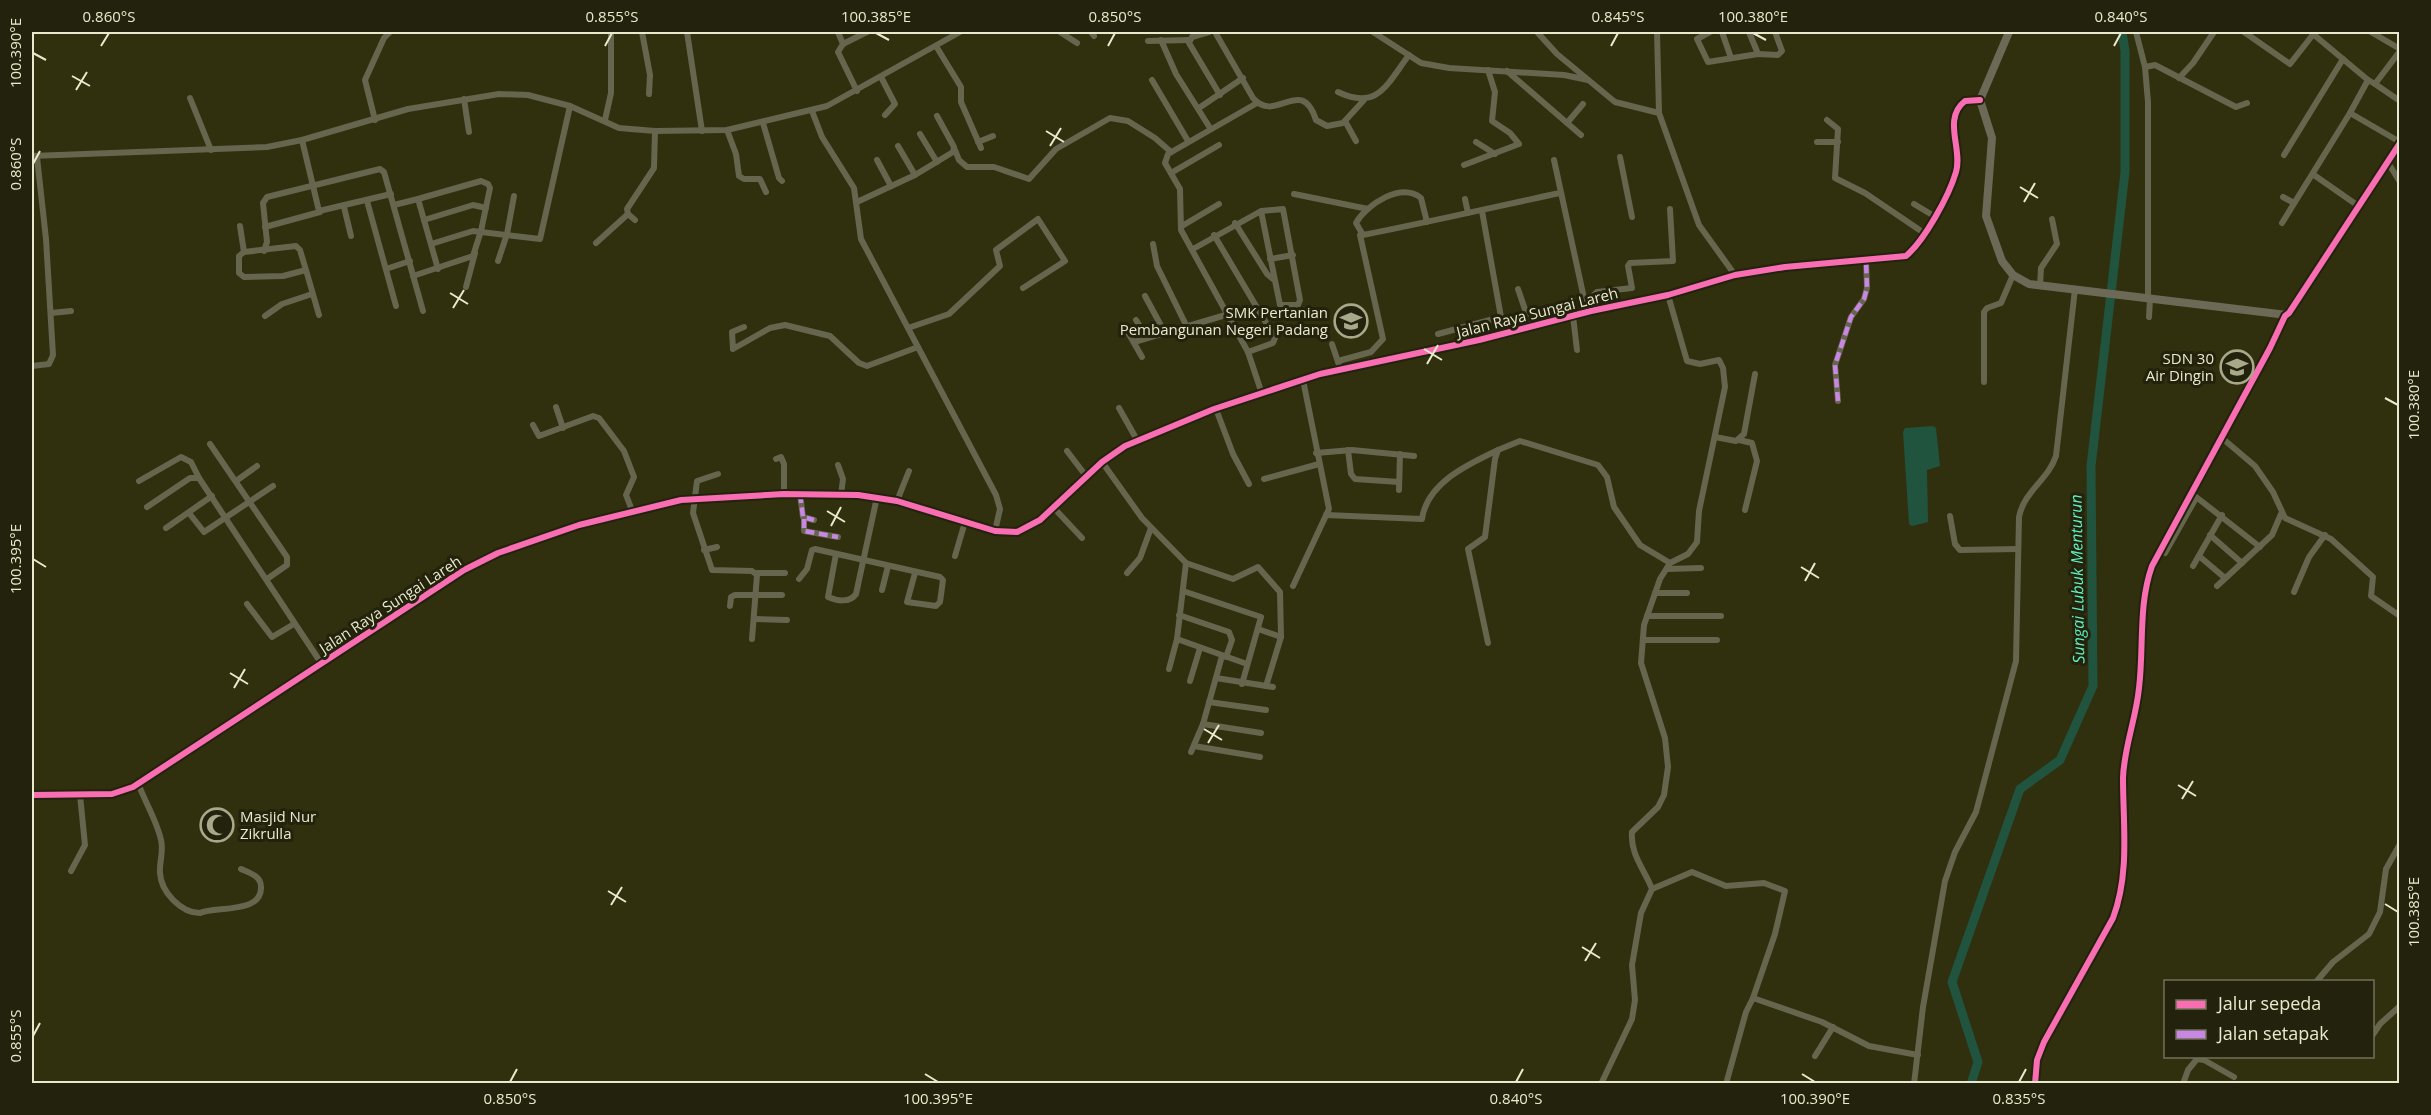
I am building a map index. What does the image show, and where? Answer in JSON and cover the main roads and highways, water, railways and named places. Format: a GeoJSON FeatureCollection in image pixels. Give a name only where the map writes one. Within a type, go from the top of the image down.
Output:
{"type":"FeatureCollection","features":[{"type":"Feature","properties":{"kind":"waterway","name":"Sungai Lubuk Menturun"},"geometry":{"type":"LineString","coordinates":[[1971,1084],[1978,1062],[1952,982],[2020,789],[2060,760],[2093,686],[2091,466],[2125,172],[2125,51],[2122,32]]}},
{"type":"Feature","properties":{"kind":"place","name":"SMK Pertanian Pembangunan Negeri Padang"},"geometry":{"type":"Point","coordinates":[1351,321]}},
{"type":"Feature","properties":{"kind":"place","name":"SDN 30 Air Dingin"},"geometry":{"type":"Point","coordinates":[2237,367]}},
{"type":"Feature","properties":{"kind":"place","name":"Masjid Nur Zikrulla"},"geometry":{"type":"Point","coordinates":[217,825]}}]}
